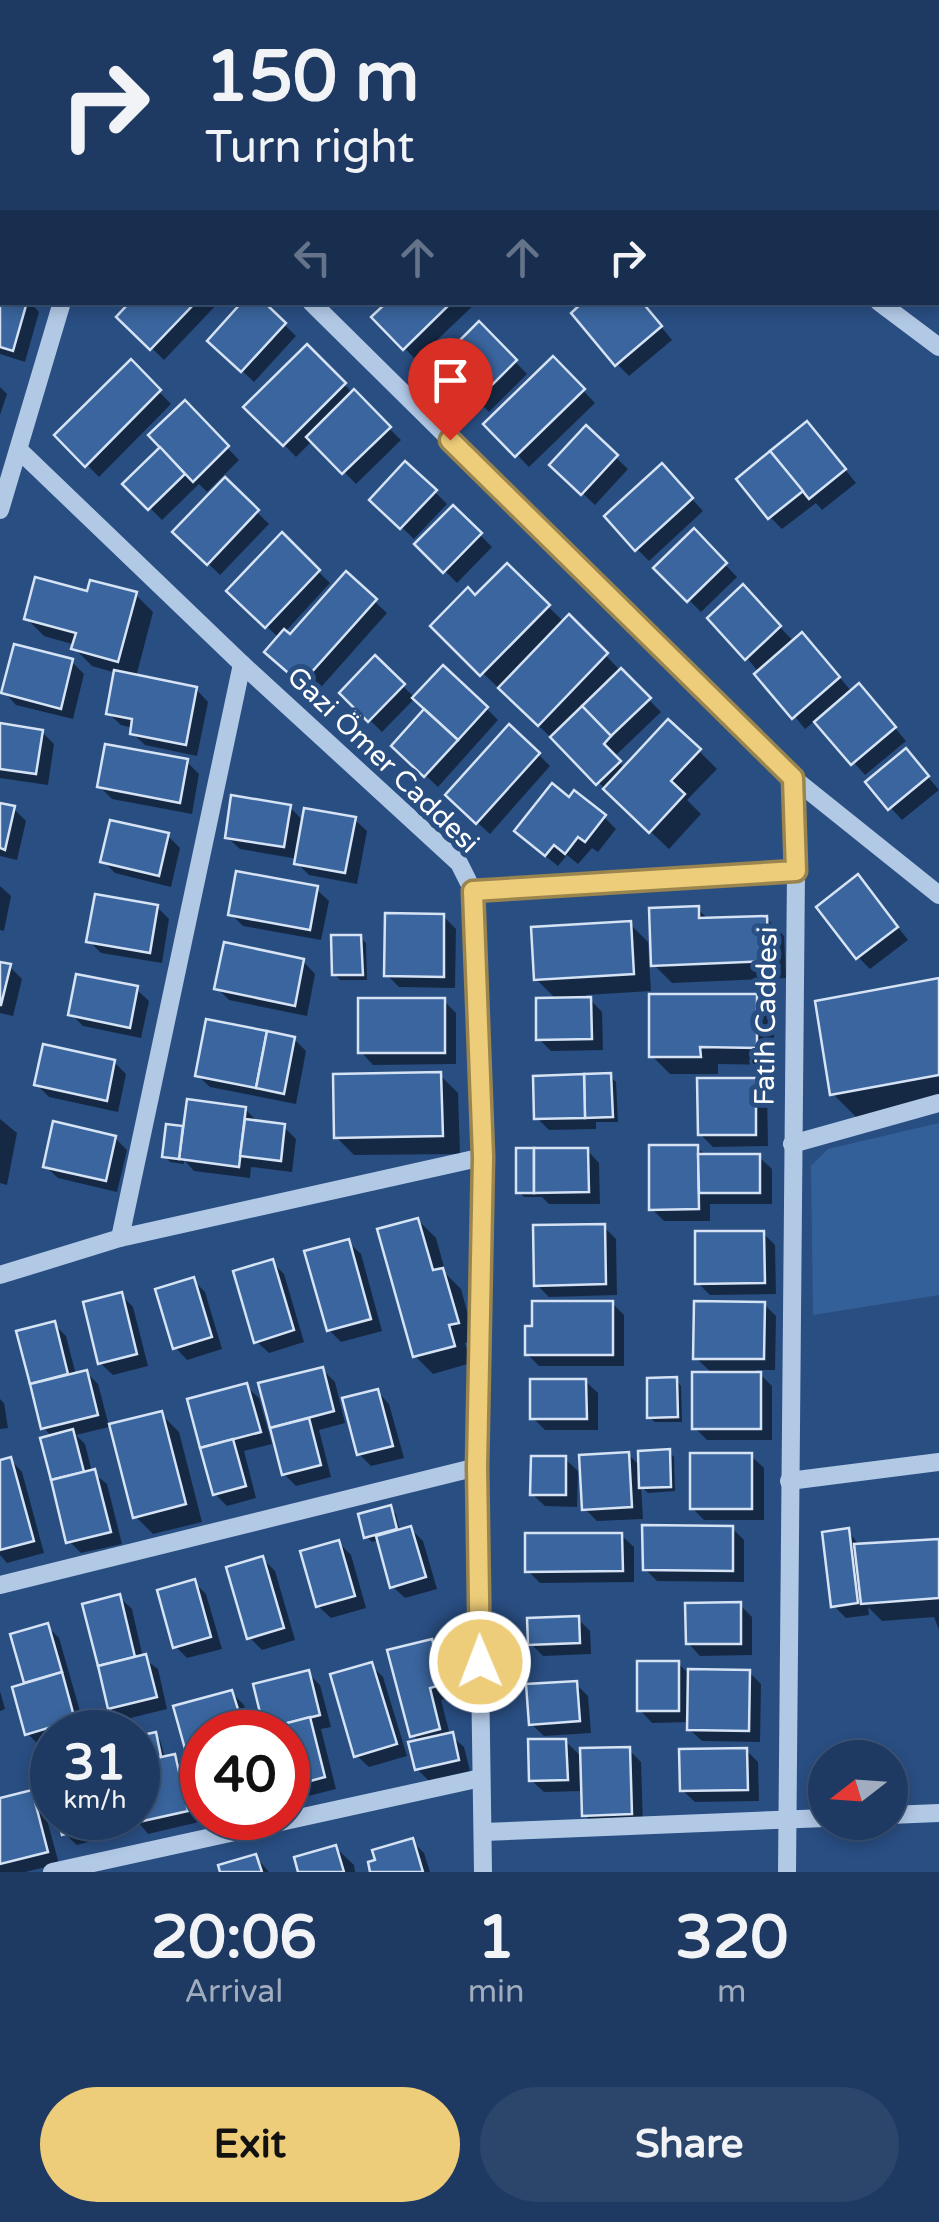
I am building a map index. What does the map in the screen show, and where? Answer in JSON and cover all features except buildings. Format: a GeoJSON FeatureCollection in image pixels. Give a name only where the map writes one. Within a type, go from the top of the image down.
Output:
{"type":"FeatureCollection","features":[{"type":"Feature","properties":{"kind":"street"},"geometry":{"type":"LineString","coordinates":[[0,510],[61,305]]}},
{"type":"Feature","properties":{"kind":"street"},"geometry":{"type":"LineString","coordinates":[[314,305],[793,778],[939,896]]}},
{"type":"Feature","properties":{"kind":"street"},"geometry":{"type":"LineString","coordinates":[[883,305],[939,347]]}},
{"type":"Feature","properties":{"kind":"street","name":"Gazi Ömer Caddesi"},"geometry":{"type":"LineString","coordinates":[[19,450],[242,664],[458,863],[473,891],[483,1157],[477,1467],[483,1872]]}},
{"type":"Feature","properties":{"kind":"street"},"geometry":{"type":"LineString","coordinates":[[120,1238],[242,664]]}},
{"type":"Feature","properties":{"kind":"street","name":"Fatih Caddesi"},"geometry":{"type":"LineString","coordinates":[[787,1872],[796,871],[793,778]]}},
{"type":"Feature","properties":{"kind":"street"},"geometry":{"type":"LineString","coordinates":[[473,891],[796,871]]}},
{"type":"Feature","properties":{"kind":"street"},"geometry":{"type":"LineString","coordinates":[[792,1144],[939,1103]]}},
{"type":"Feature","properties":{"kind":"street"},"geometry":{"type":"LineString","coordinates":[[0,1275],[120,1238],[483,1157]]}},
{"type":"Feature","properties":{"kind":"street"},"geometry":{"type":"LineString","coordinates":[[789,1481],[939,1462]]}},
{"type":"Feature","properties":{"kind":"street"},"geometry":{"type":"LineString","coordinates":[[0,1585],[477,1467]]}},
{"type":"Feature","properties":{"kind":"street"},"geometry":{"type":"LineString","coordinates":[[52,1872],[481,1778]]}},
{"type":"Feature","properties":{"kind":"street"},"geometry":{"type":"LineString","coordinates":[[908,1814],[939,1812]]}},
{"type":"Feature","properties":{"kind":"street"},"geometry":{"type":"LineString","coordinates":[[483,1832],[808,1819]]}},
{"type":"Feature","properties":{"kind":"shaded area"},"geometry":{"type":"Polygon","coordinates":[[[939,1123],[939,1295],[813,1315],[811,1166],[828,1149],[939,1123]]]}},
{"type":"Feature","properties":{"kind":"route"},"geometry":{"type":"LineString","coordinates":[[450,440],[793,778],[796,803],[796,871],[473,891],[483,1157],[477,1467],[480,1662]]}}]}
